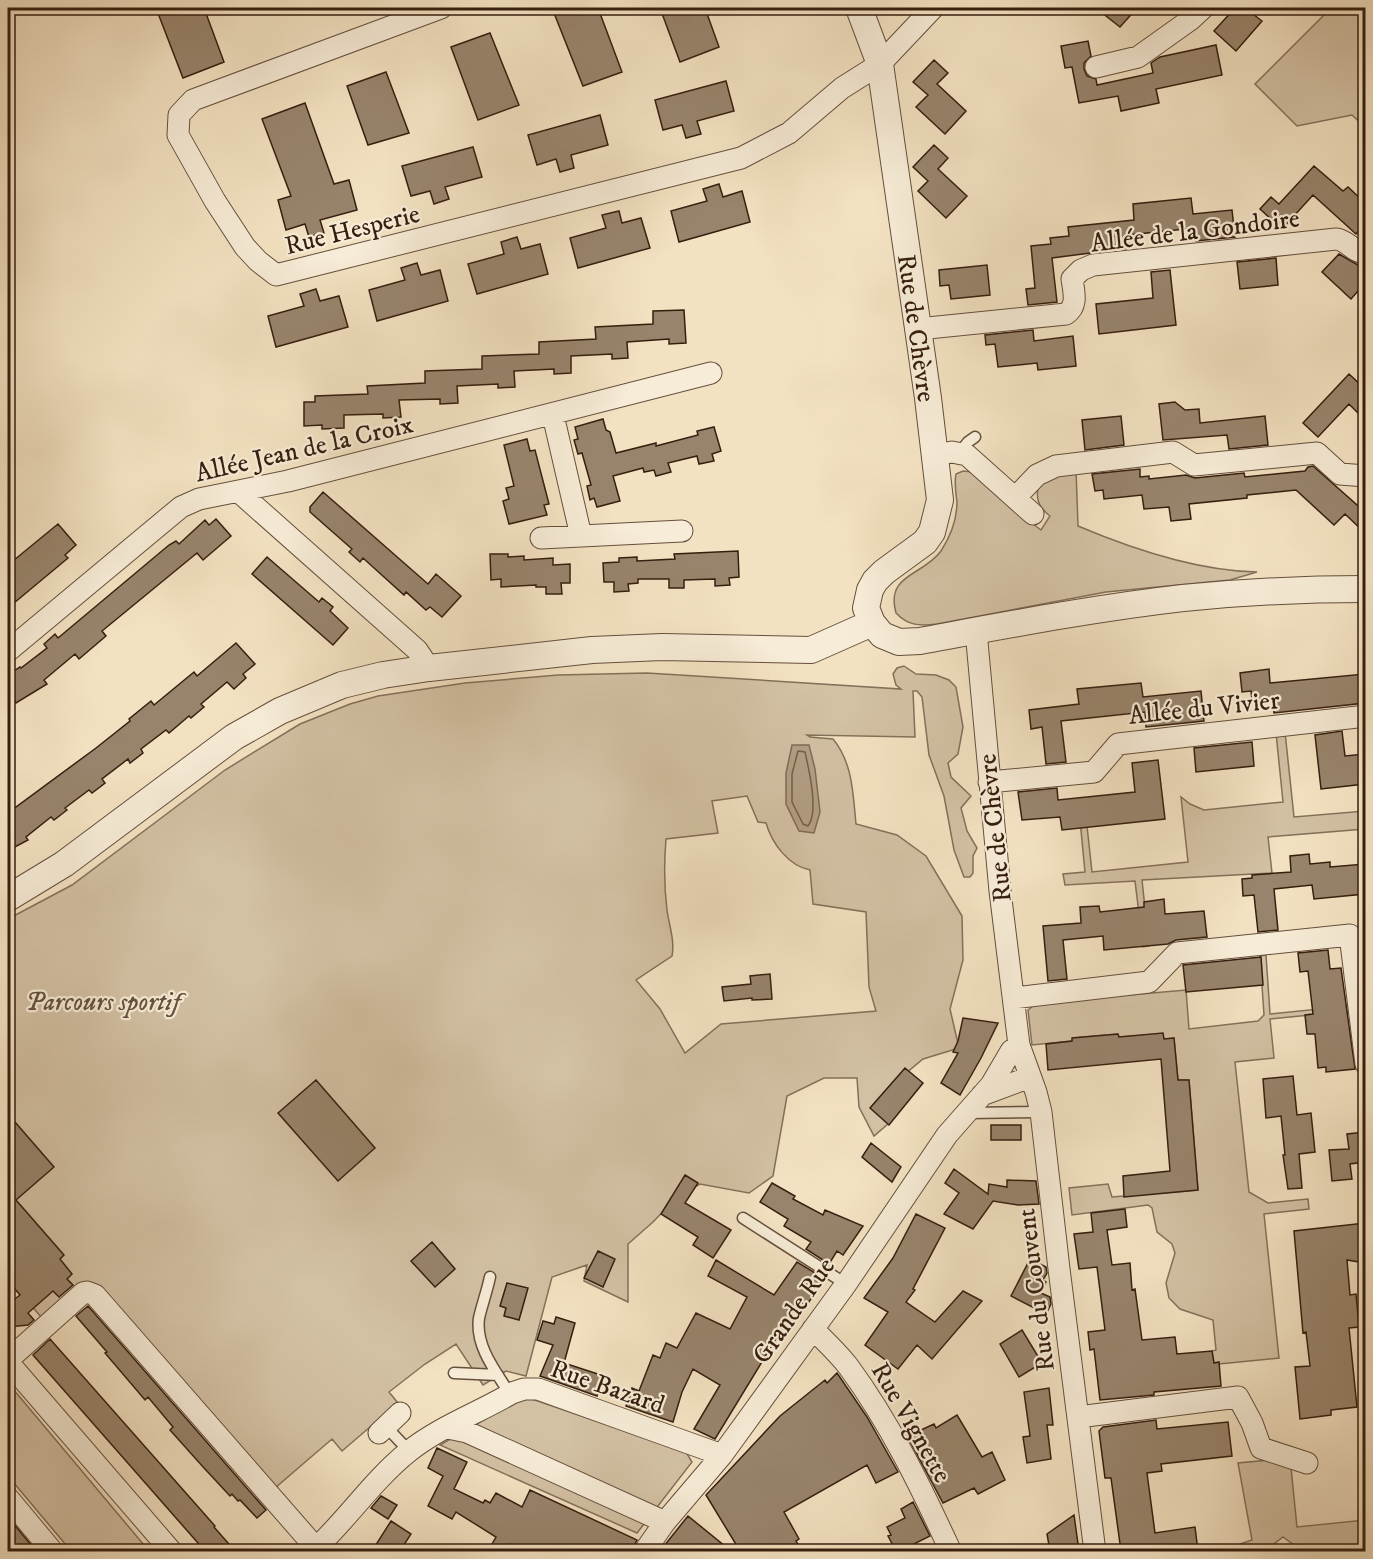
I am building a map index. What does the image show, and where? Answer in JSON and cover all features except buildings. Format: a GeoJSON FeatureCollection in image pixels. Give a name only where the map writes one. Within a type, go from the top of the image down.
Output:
{"type":"FeatureCollection","features":[{"type":"Feature","properties":{"kind":"street","name":"Rue Hesperie"},"geometry":{"type":"LineString","coordinates":[[441,8],[193,100],[179,115],[178,135],[215,201],[245,247],[276,275],[741,158],[789,133],[842,88],[880,64]]}},
{"type":"Feature","properties":{"kind":"street","name":"Rue de Chèvre"},"geometry":{"type":"LineString","coordinates":[[859,8],[880,64],[918,329],[947,454],[936,522],[932,532],[925,542],[875,581],[870,590],[866,609],[872,623]]}},
{"type":"Feature","properties":{"kind":"street"},"geometry":{"type":"LineString","coordinates":[[880,64],[933,8]]}},
{"type":"Feature","properties":{"kind":"street"},"geometry":{"type":"LineString","coordinates":[[1096,67],[1138,57],[1203,8]]}},
{"type":"Feature","properties":{"kind":"street","name":"Allée de la Gondoire"},"geometry":{"type":"LineString","coordinates":[[918,329],[1066,314],[1075,304],[1072,279],[1081,270],[1092,265],[1336,239],[1343,240],[1360,253],[1365,253]]}},
{"type":"Feature","properties":{"kind":"street","name":"Allée Jean de la Croix"},"geometry":{"type":"LineString","coordinates":[[8,651],[181,507],[199,499],[239,492],[553,415],[711,373]]}},
{"type":"Feature","properties":{"kind":"street"},"geometry":{"type":"LineString","coordinates":[[553,415],[581,536]]}},
{"type":"Feature","properties":{"kind":"street"},"geometry":{"type":"LineString","coordinates":[[1015,498],[1037,475],[1056,466],[1173,452],[1194,465],[1317,453],[1340,474],[1365,476]]}},
{"type":"Feature","properties":{"kind":"street"},"geometry":{"type":"LineString","coordinates":[[947,454],[967,455],[1033,514]]}},
{"type":"Feature","properties":{"kind":"street"},"geometry":{"type":"LineString","coordinates":[[239,492],[417,650],[429,668]]}},
{"type":"Feature","properties":{"kind":"street"},"geometry":{"type":"LineString","coordinates":[[542,538],[682,531]]}},
{"type":"Feature","properties":{"kind":"street"},"geometry":{"type":"LineString","coordinates":[[8,898],[64,864],[206,757],[255,724],[298,702],[342,685],[383,675],[557,653],[631,647],[811,650],[872,623],[882,635],[899,642],[920,641],[1184,598],[1283,590],[1365,589]]}},
{"type":"Feature","properties":{"kind":"street","name":"Rue de Chèvre"},"geometry":{"type":"LineString","coordinates":[[976,631],[1000,891],[1018,1035]]}},
{"type":"Feature","properties":{"kind":"street","name":"Allée du Vivier"},"geometry":{"type":"LineString","coordinates":[[989,782],[1094,771],[1118,744],[1365,716]]}},
{"type":"Feature","properties":{"kind":"street"},"geometry":{"type":"LineString","coordinates":[[1014,998],[1149,982],[1177,953],[1350,935],[1365,1064]]}},
{"type":"Feature","properties":{"kind":"street","name":"Rue du Couvent"},"geometry":{"type":"LineString","coordinates":[[1018,1035],[1041,1112],[1095,1551]]}},
{"type":"Feature","properties":{"kind":"street","name":"Grande Rue"},"geometry":{"type":"LineString","coordinates":[[644,1551],[665,1522],[722,1455],[846,1284],[947,1135],[991,1085],[1018,1035]]}},
{"type":"Feature","properties":{"kind":"street","name":"Grande Rue"},"geometry":{"type":"LineString","coordinates":[[981,1096],[1030,1077]]}},
{"type":"Feature","properties":{"kind":"street"},"geometry":{"type":"LineString","coordinates":[[172,1551],[8,1361],[83,1293],[95,1295],[314,1550]]}},
{"type":"Feature","properties":{"kind":"street","name":"Rue Vignette"},"geometry":{"type":"LineString","coordinates":[[813,1329],[847,1366],[881,1416],[902,1450],[951,1551]]}},
{"type":"Feature","properties":{"kind":"street","name":"Rue Bazard"},"geometry":{"type":"LineString","coordinates":[[314,1550],[409,1451],[427,1438],[510,1394],[524,1389],[538,1389],[722,1455]]}},
{"type":"Feature","properties":{"kind":"street"},"geometry":{"type":"LineString","coordinates":[[1078,1417],[1238,1397],[1252,1423],[1261,1448],[1307,1463]]}},
{"type":"Feature","properties":{"kind":"street"},"geometry":{"type":"LineString","coordinates":[[379,1433],[400,1413]]}},
{"type":"Feature","properties":{"kind":"street"},"geometry":{"type":"LineString","coordinates":[[448,1428],[467,1432],[665,1522]]}},
{"type":"Feature","properties":{"kind":"street"},"geometry":{"type":"LineString","coordinates":[[8,1498],[53,1551]]}},
{"type":"Feature","properties":{"kind":"lane"},"geometry":{"type":"LineString","coordinates":[[947,454],[975,437]]}},
{"type":"Feature","properties":{"kind":"lane"},"geometry":{"type":"LineString","coordinates":[[965,1113],[1041,1112]]}},
{"type":"Feature","properties":{"kind":"lane"},"geometry":{"type":"LineString","coordinates":[[743,1218],[846,1284]]}},
{"type":"Feature","properties":{"kind":"lane"},"geometry":{"type":"LineString","coordinates":[[490,1278],[479,1319],[479,1334],[483,1348],[510,1394]]}},
{"type":"Feature","properties":{"kind":"lane"},"geometry":{"type":"LineString","coordinates":[[454,1373],[498,1375]]}},
{"type":"Feature","properties":{"kind":"lane"},"geometry":{"type":"LineString","coordinates":[[379,1433],[386,1430],[392,1433],[409,1451]]}},
{"type":"Feature","properties":{"kind":"green space"},"geometry":{"type":"Polygon","coordinates":[[[1327,8],[1365,8],[1365,127],[1352,115],[1297,126],[1255,84],[1329,10],[1327,8]]]}},
{"type":"Feature","properties":{"kind":"green space"},"geometry":{"type":"Polygon","coordinates":[[[1076,469],[1078,526],[1165,557],[1235,571],[1257,572],[1230,580],[1106,592],[937,624],[915,624],[896,613],[894,600],[896,590],[901,583],[941,551],[950,534],[957,508],[956,474],[963,471],[973,472],[1003,501],[1041,530],[1050,516],[1038,502],[1039,483],[1076,469]]]}},
{"type":"Feature","properties":{"kind":"green space","name":"Parcours sportif"},"geometry":{"type":"Polygon","coordinates":[[[904,666],[916,674],[936,675],[949,680],[956,687],[963,727],[958,754],[948,763],[951,777],[971,796],[961,808],[967,831],[977,848],[973,856],[973,873],[970,877],[964,877],[954,850],[944,796],[929,755],[922,697],[917,691],[913,691],[915,737],[807,735],[833,739],[840,748],[851,780],[856,824],[897,835],[926,856],[962,916],[963,960],[950,1009],[959,1048],[923,1059],[899,1079],[889,1123],[874,1136],[859,1107],[857,1078],[824,1078],[787,1096],[773,1176],[749,1193],[700,1184],[678,1196],[628,1244],[628,1302],[584,1281],[587,1265],[552,1277],[526,1376],[506,1371],[483,1385],[456,1344],[389,1392],[398,1403],[342,1451],[332,1439],[275,1488],[92,1283],[46,1323],[8,1281],[8,919],[72,885],[225,770],[300,724],[350,704],[378,696],[465,683],[558,675],[647,673],[901,689],[896,685],[893,674],[897,668],[904,666]],[[747,796],[712,801],[718,833],[666,839],[665,883],[672,956],[636,980],[660,1009],[685,1053],[721,1024],[876,1011],[869,987],[866,912],[813,904],[810,870],[788,859],[772,839],[766,823],[758,822],[747,796]]]}},
{"type":"Feature","properties":{"kind":"green space"},"geometry":{"type":"Polygon","coordinates":[[[1285,732],[1294,817],[1365,811],[1365,829],[1268,837],[1272,873],[1142,880],[1149,946],[1143,947],[1135,881],[1065,885],[1063,874],[1085,872],[1078,799],[1084,798],[1092,872],[1188,862],[1181,797],[1204,810],[1283,802],[1276,733],[1285,732]]]}},
{"type":"Feature","properties":{"kind":"green space"},"geometry":{"type":"Polygon","coordinates":[[[1266,955],[1270,1014],[1349,1006],[1350,1011],[1270,1019],[1274,1058],[1235,1062],[1249,1192],[1268,1203],[1308,1199],[1309,1209],[1264,1214],[1279,1358],[1219,1364],[1214,1363],[1212,1351],[1216,1350],[1213,1320],[1180,1309],[1169,1298],[1166,1283],[1175,1253],[1172,1244],[1157,1232],[1152,1208],[1148,1205],[1072,1215],[1069,1188],[1108,1184],[1112,1197],[1198,1190],[1189,1080],[1178,1080],[1174,1038],[1164,1039],[1163,1034],[1119,1037],[1117,1034],[1032,1045],[1028,1010],[1037,1003],[1186,990],[1189,1029],[1258,1021],[1264,1015],[1260,956],[1266,955]]]}},
{"type":"Feature","properties":{"kind":"green space"},"geometry":{"type":"Polygon","coordinates":[[[8,1383],[149,1551],[71,1551],[8,1476],[8,1383]]]}},
{"type":"Feature","properties":{"kind":"green space"},"geometry":{"type":"Polygon","coordinates":[[[524,1399],[532,1399],[686,1452],[692,1462],[637,1533],[440,1445],[524,1399]]]}},
{"type":"Feature","properties":{"kind":"green space"},"geometry":{"type":"Polygon","coordinates":[[[1290,1458],[1297,1527],[1365,1520],[1365,1551],[1302,1551],[1283,1537],[1266,1550],[1234,1551],[1234,1546],[1252,1540],[1238,1463],[1290,1458]]]}},
{"type":"Feature","properties":{"kind":"water"},"geometry":{"type":"Polygon","coordinates":[[[792,745],[809,745],[815,769],[820,812],[814,833],[799,831],[786,804],[786,773],[792,745]]]}}]}
